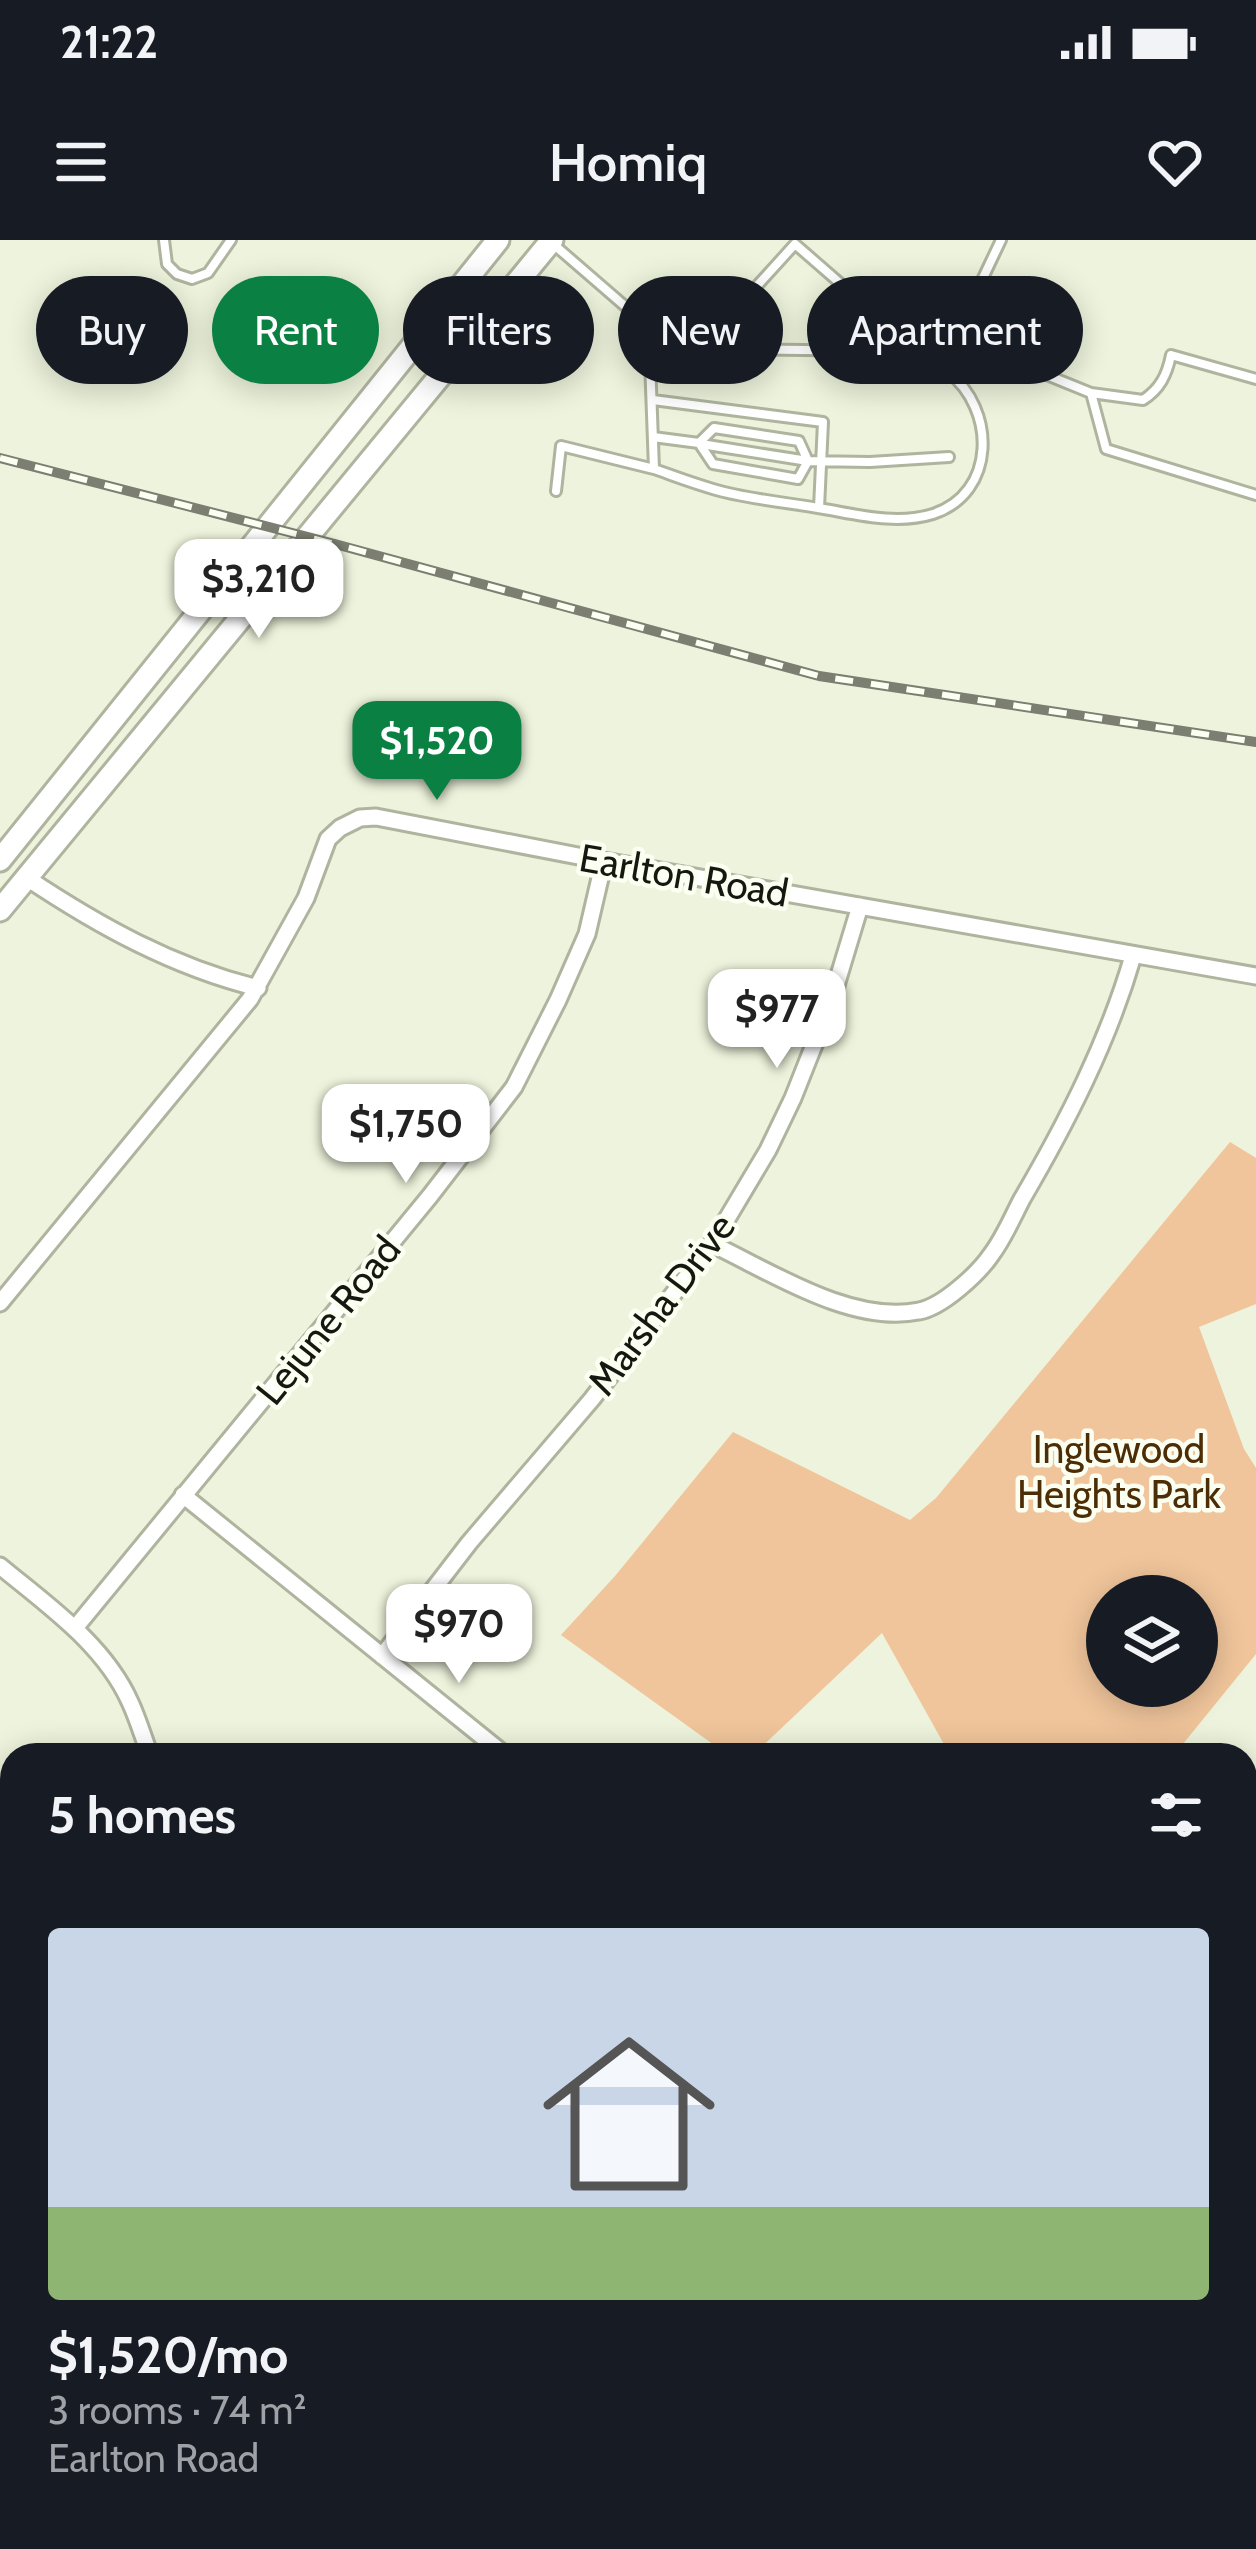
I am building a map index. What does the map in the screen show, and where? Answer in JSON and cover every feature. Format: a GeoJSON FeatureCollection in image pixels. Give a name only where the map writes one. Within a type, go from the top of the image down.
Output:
{"type":"FeatureCollection","features":[{"type":"Feature","properties":{"kind":"main road"},"geometry":{"type":"LineString","coordinates":[[0,860],[498,240]]}},
{"type":"Feature","properties":{"kind":"main road"},"geometry":{"type":"LineString","coordinates":[[0,910],[549,240]]}},
{"type":"Feature","properties":{"kind":"street","name":"Earlton Road"},"geometry":{"type":"LineString","coordinates":[[0,1303],[258,988],[306,898],[328,838],[360,818],[1256,976]]}},
{"type":"Feature","properties":{"kind":"street","name":"Lejune Road"},"geometry":{"type":"LineString","coordinates":[[76,1628],[514,1087],[559,1000],[586,934],[604,861]]}},
{"type":"Feature","properties":{"kind":"street"},"geometry":{"type":"LineString","coordinates":[[27,878],[149,950],[214,977],[258,988]]}},
{"type":"Feature","properties":{"kind":"street","name":"Marsha Drive"},"geometry":{"type":"LineString","coordinates":[[382,1655],[712,1244],[793,1098],[831,1002],[860,906]]}},
{"type":"Feature","properties":{"kind":"street"},"geometry":{"type":"LineString","coordinates":[[712,1244],[824,1298],[872,1312],[924,1311],[956,1290],[993,1253],[1070,1116],[1133,956]]}},
{"type":"Feature","properties":{"kind":"street"},"geometry":{"type":"LineString","coordinates":[[183,1495],[490,1743]]}},
{"type":"Feature","properties":{"kind":"street"},"geometry":{"type":"LineString","coordinates":[[0,1566],[76,1628],[112,1670],[146,1743]]}},
{"type":"Feature","properties":{"kind":"lane"},"geometry":{"type":"LineString","coordinates":[[164,240],[167,264],[192,279],[208,273],[231,240]]}},
{"type":"Feature","properties":{"kind":"lane"},"geometry":{"type":"LineString","coordinates":[[549,240],[618,300]]}},
{"type":"Feature","properties":{"kind":"lane"},"geometry":{"type":"LineString","coordinates":[[984,276],[1001,240]]}},
{"type":"Feature","properties":{"kind":"lane"},"geometry":{"type":"LineString","coordinates":[[766,276],[796,242],[833,276]]}},
{"type":"Feature","properties":{"kind":"lane"},"geometry":{"type":"LineString","coordinates":[[556,491],[561,446],[724,492],[885,518],[918,517],[946,508],[965,492],[981,460],[982,424],[972,399],[947,371],[888,351],[783,350]]}},
{"type":"Feature","properties":{"kind":"lane"},"geometry":{"type":"LineString","coordinates":[[1068,384],[1091,393],[1143,400],[1164,380],[1172,355],[1256,379]]}},
{"type":"Feature","properties":{"kind":"lane"},"geometry":{"type":"LineString","coordinates":[[652,384],[654,469]]}},
{"type":"Feature","properties":{"kind":"lane"},"geometry":{"type":"LineString","coordinates":[[1091,393],[1106,449],[1256,496]]}},
{"type":"Feature","properties":{"kind":"lane"},"geometry":{"type":"LineString","coordinates":[[653,400],[823,422],[819,508]]}},
{"type":"Feature","properties":{"kind":"lane"},"geometry":{"type":"LineString","coordinates":[[714,428],[800,441],[808,461],[799,479],[713,464],[699,443],[714,428]]}},
{"type":"Feature","properties":{"kind":"lane"},"geometry":{"type":"LineString","coordinates":[[653,436],[808,461],[949,457]]}},
{"type":"Feature","properties":{"kind":"green space","name":"Inglewood Heights Park"},"geometry":{"type":"Polygon","coordinates":[[[1230,1142],[1256,1158],[1256,1304],[1199,1327],[1244,1449],[1256,1468],[1256,1654],[1218,1701],[1218,1575],[1086,1575],[1086,1707],[1213,1707],[1184,1743],[943,1743],[882,1633],[766,1743],[711,1743],[561,1635],[733,1432],[910,1520],[936,1498],[1230,1142]]]}},
{"type":"Feature","properties":{"kind":"railway"},"geometry":{"type":"LineString","coordinates":[[0,458],[819,676],[1256,742]]}}]}
